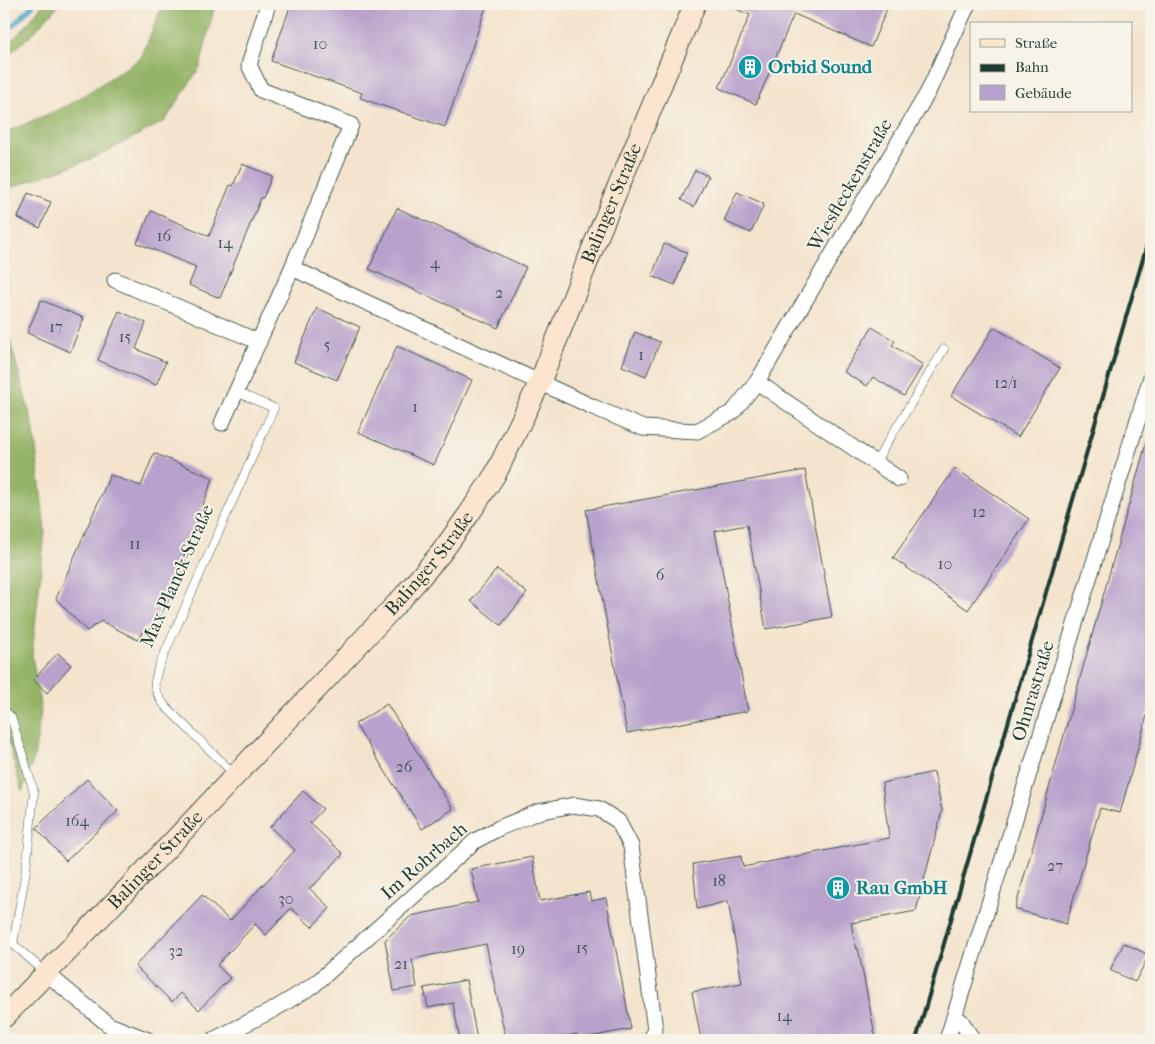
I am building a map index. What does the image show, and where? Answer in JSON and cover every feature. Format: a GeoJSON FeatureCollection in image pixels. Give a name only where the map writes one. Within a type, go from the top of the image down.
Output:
{"type":"FeatureCollection","features":[{"type":"Feature","properties":{"kind":"main road","name":"Balinger Straße"},"geometry":{"type":"LineString","coordinates":[[4,1017],[236,775],[403,597],[441,553],[496,473],[540,382],[594,245],[695,4]]}},
{"type":"Feature","properties":{"kind":"street"},"geometry":{"type":"LineString","coordinates":[[222,423],[292,268],[350,125],[261,90],[249,65],[268,4]]}},
{"type":"Feature","properties":{"kind":"street","name":"Wiesfleckenstraße"},"geometry":{"type":"LineString","coordinates":[[540,382],[592,407],[643,428],[697,431],[733,412],[757,382],[928,92],[968,4]]}},
{"type":"Feature","properties":{"kind":"street"},"geometry":{"type":"LineString","coordinates":[[292,268],[540,382]]}},
{"type":"Feature","properties":{"kind":"street"},"geometry":{"type":"LineString","coordinates":[[115,280],[259,342]]}},
{"type":"Feature","properties":{"kind":"street","name":"Ohnrastraße"},"geometry":{"type":"LineString","coordinates":[[947,1040],[1151,377]]}},
{"type":"Feature","properties":{"kind":"street"},"geometry":{"type":"LineString","coordinates":[[757,382],[899,479]]}},
{"type":"Feature","properties":{"kind":"street","name":"Im Rohrbach"},"geometry":{"type":"LineString","coordinates":[[213,1040],[266,1014],[314,985],[475,841],[538,812],[574,805],[599,809],[618,821],[631,846],[655,1030],[651,1040]]}},
{"type":"Feature","properties":{"kind":"street"},"geometry":{"type":"LineString","coordinates":[[46,973],[109,1025],[148,1040]]}},
{"type":"Feature","properties":{"kind":"street"},"geometry":{"type":"LineString","coordinates":[[954,1017],[961,1021],[973,1040]]}},
{"type":"Feature","properties":{"kind":"lane"},"geometry":{"type":"LineString","coordinates":[[875,463],[944,350]]}},
{"type":"Feature","properties":{"kind":"lane","name":"Max-Planck-Straße"},"geometry":{"type":"LineString","coordinates":[[236,392],[274,408],[153,683],[157,695],[165,706],[236,775]]}},
{"type":"Feature","properties":{"kind":"lane"},"geometry":{"type":"LineString","coordinates":[[4,710],[11,717],[34,792],[26,870],[13,944]]}},
{"type":"Feature","properties":{"kind":"lane"},"geometry":{"type":"LineString","coordinates":[[4,945],[13,944],[46,973]]}},
{"type":"Feature","properties":{"kind":"green space"},"geometry":{"type":"Polygon","coordinates":[[[43,4],[60,4],[33,33],[4,59],[4,48],[25,27],[43,4]]]}},
{"type":"Feature","properties":{"kind":"green space"},"geometry":{"type":"Polygon","coordinates":[[[163,4],[215,4],[200,67],[165,121],[94,158],[10,188],[6,326],[34,430],[45,531],[32,655],[41,711],[34,758],[22,792],[4,725],[4,133],[69,105],[141,58],[163,4]]]}},
{"type":"Feature","properties":{"kind":"building"},"geometry":{"type":"Polygon","coordinates":[[[291,4],[487,4],[445,127],[360,98],[362,93],[271,61],[291,4]]]}},
{"type":"Feature","properties":{"kind":"building","name":"Orbid Sound"},"geometry":{"type":"Polygon","coordinates":[[[724,4],[889,4],[871,47],[794,14],[756,104],[719,88],[750,15],[724,4]]]}},
{"type":"Feature","properties":{"kind":"building"},"geometry":{"type":"Polygon","coordinates":[[[242,164],[272,176],[220,298],[189,285],[196,267],[137,243],[151,211],[209,236],[230,185],[233,186],[242,164]]]}},
{"type":"Feature","properties":{"kind":"building"},"geometry":{"type":"Polygon","coordinates":[[[695,170],[708,176],[694,207],[681,200],[695,170]]]}},
{"type":"Feature","properties":{"kind":"building"},"geometry":{"type":"Polygon","coordinates":[[[737,192],[764,204],[751,233],[724,221],[737,192]]]}},
{"type":"Feature","properties":{"kind":"building"},"geometry":{"type":"Polygon","coordinates":[[[28,193],[51,202],[40,228],[18,218],[28,193]]]}},
{"type":"Feature","properties":{"kind":"building"},"geometry":{"type":"Polygon","coordinates":[[[397,208],[526,267],[498,328],[369,269],[397,208]]]}},
{"type":"Feature","properties":{"kind":"building"},"geometry":{"type":"Polygon","coordinates":[[[664,244],[687,252],[675,285],[652,276],[664,244]]]}},
{"type":"Feature","properties":{"kind":"building"},"geometry":{"type":"Polygon","coordinates":[[[41,300],[84,318],[70,352],[27,333],[41,300]]]}},
{"type":"Feature","properties":{"kind":"building"},"geometry":{"type":"Polygon","coordinates":[[[317,308],[360,327],[337,380],[294,362],[317,308]]]}},
{"type":"Feature","properties":{"kind":"building"},"geometry":{"type":"Polygon","coordinates":[[[119,311],[146,323],[136,349],[166,362],[156,385],[98,360],[119,311]]]}},
{"type":"Feature","properties":{"kind":"building"},"geometry":{"type":"Polygon","coordinates":[[[872,327],[895,341],[892,345],[923,365],[904,396],[873,377],[867,386],[844,372],[872,327]]]}},
{"type":"Feature","properties":{"kind":"building"},"geometry":{"type":"Polygon","coordinates":[[[994,327],[1060,368],[1018,437],[951,396],[994,327]]]}},
{"type":"Feature","properties":{"kind":"building"},"geometry":{"type":"Polygon","coordinates":[[[635,332],[660,342],[646,376],[622,366],[635,332]]]}},
{"type":"Feature","properties":{"kind":"building"},"geometry":{"type":"Polygon","coordinates":[[[397,346],[472,380],[434,465],[358,432],[397,346]]]}},
{"type":"Feature","properties":{"kind":"building"},"geometry":{"type":"Polygon","coordinates":[[[1147,440],[1151,440],[1151,701],[1120,813],[1100,808],[1066,924],[1015,909],[1147,440]]]}},
{"type":"Feature","properties":{"kind":"building"},"geometry":{"type":"Polygon","coordinates":[[[154,453],[213,478],[156,632],[145,627],[138,640],[101,621],[87,631],[56,599],[110,475],[141,486],[154,453]]]}},
{"type":"Feature","properties":{"kind":"building"},"geometry":{"type":"Polygon","coordinates":[[[955,468],[1029,519],[968,610],[893,558],[955,468]]]}},
{"type":"Feature","properties":{"kind":"building"},"geometry":{"type":"Polygon","coordinates":[[[805,470],[832,617],[766,629],[747,525],[715,531],[748,711],[627,733],[586,510],[805,470]]]}},
{"type":"Feature","properties":{"kind":"building"},"geometry":{"type":"Polygon","coordinates":[[[497,569],[527,593],[501,625],[471,601],[497,569]]]}},
{"type":"Feature","properties":{"kind":"building"},"geometry":{"type":"Polygon","coordinates":[[[58,653],[71,665],[47,693],[33,680],[58,653]]]}},
{"type":"Feature","properties":{"kind":"building"},"geometry":{"type":"Polygon","coordinates":[[[387,704],[453,809],[422,829],[355,724],[387,704]]]}},
{"type":"Feature","properties":{"kind":"building"},"geometry":{"type":"Polygon","coordinates":[[[934,772],[942,811],[916,911],[851,923],[856,949],[858,948],[876,1040],[701,1039],[692,992],[742,983],[728,901],[697,909],[693,864],[741,856],[743,867],[889,838],[882,783],[934,772]]]}},
{"type":"Feature","properties":{"kind":"building"},"geometry":{"type":"Polygon","coordinates":[[[87,779],[118,811],[66,861],[36,828],[87,779]]]}},
{"type":"Feature","properties":{"kind":"building"},"geometry":{"type":"Polygon","coordinates":[[[303,791],[323,809],[310,823],[343,854],[309,888],[330,908],[312,927],[291,908],[266,935],[255,924],[217,965],[230,978],[199,1010],[181,993],[172,1002],[135,966],[202,895],[230,921],[295,850],[270,827],[303,791]]]}},
{"type":"Feature","properties":{"kind":"building"},"geometry":{"type":"Polygon","coordinates":[[[532,857],[540,901],[589,892],[591,901],[606,898],[631,1029],[578,1039],[577,1034],[544,1040],[506,1040],[486,944],[412,959],[417,987],[394,991],[385,940],[411,916],[478,902],[471,869],[532,857]]]}},
{"type":"Feature","properties":{"kind":"building"},"geometry":{"type":"Polygon","coordinates":[[[1124,943],[1149,955],[1135,982],[1110,970],[1124,943]]]}},
{"type":"Feature","properties":{"kind":"building"},"geometry":{"type":"Polygon","coordinates":[[[466,980],[477,1039],[460,1040],[453,1003],[428,1008],[424,988],[466,980]]]}},
{"type":"Feature","properties":{"kind":"waterway"},"geometry":{"type":"LineString","coordinates":[[4,34],[34,4]]}},
{"type":"Feature","properties":{"kind":"railway"},"geometry":{"type":"LineString","coordinates":[[916,1040],[1151,231]]}},
{"type":"Feature","properties":{"kind":"place","name":"Orbid Sound"},"geometry":{"type":"Point","coordinates":[750,67]}},
{"type":"Feature","properties":{"kind":"place","name":"Rau GmbH"},"geometry":{"type":"Point","coordinates":[838,888]}}]}
